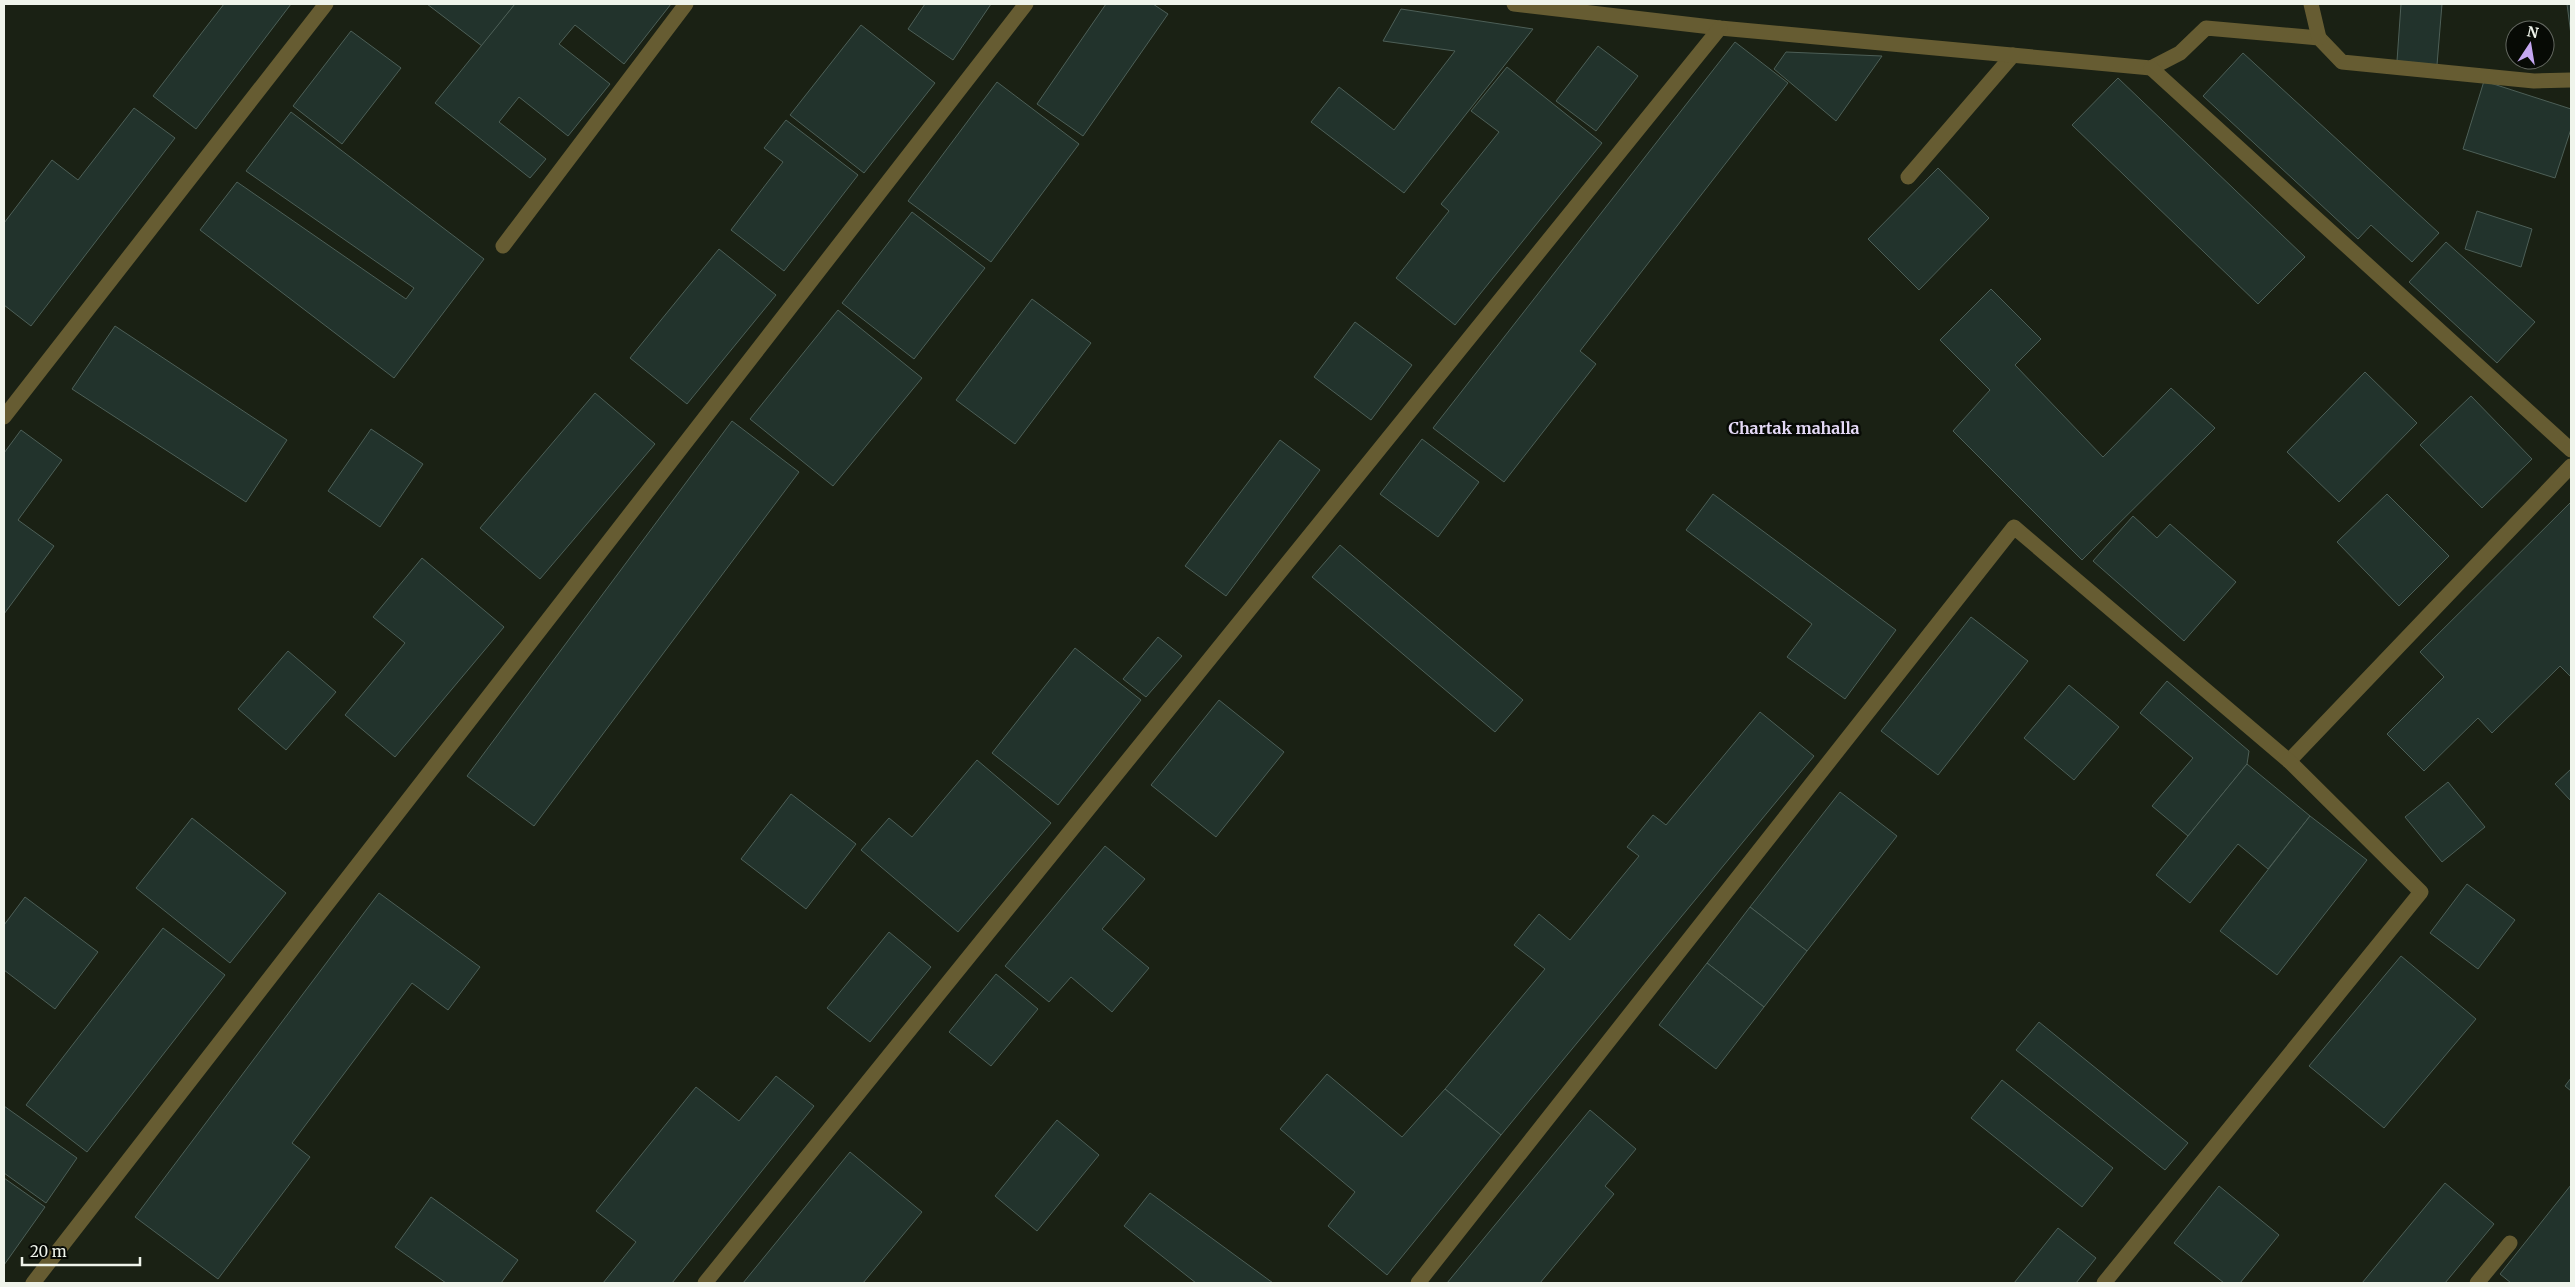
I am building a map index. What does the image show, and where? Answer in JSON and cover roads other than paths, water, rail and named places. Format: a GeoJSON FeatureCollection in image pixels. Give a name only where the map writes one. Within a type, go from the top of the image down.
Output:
{"type":"FeatureCollection","features":[{"type":"Feature","properties":{"kind":"street"},"geometry":{"type":"LineString","coordinates":[[4,417],[326,4]]}},
{"type":"Feature","properties":{"kind":"street"},"geometry":{"type":"LineString","coordinates":[[503,246],[686,4]]}},
{"type":"Feature","properties":{"kind":"street"},"geometry":{"type":"LineString","coordinates":[[33,1283],[1026,4]]}},
{"type":"Feature","properties":{"kind":"street"},"geometry":{"type":"LineString","coordinates":[[1514,4],[1720,28],[2151,68],[2180,53],[2206,28],[2319,38]]}},
{"type":"Feature","properties":{"kind":"street"},"geometry":{"type":"LineString","coordinates":[[2311,4],[2319,38],[2342,62],[2534,81],[2571,80]]}},
{"type":"Feature","properties":{"kind":"street"},"geometry":{"type":"LineString","coordinates":[[705,1283],[1720,28]]}},
{"type":"Feature","properties":{"kind":"street"},"geometry":{"type":"LineString","coordinates":[[1908,176],[2013,55]]}},
{"type":"Feature","properties":{"kind":"street"},"geometry":{"type":"LineString","coordinates":[[2151,68],[2571,450]]}},
{"type":"Feature","properties":{"kind":"street"},"geometry":{"type":"LineString","coordinates":[[2289,761],[2571,466]]}},
{"type":"Feature","properties":{"kind":"street"},"geometry":{"type":"LineString","coordinates":[[1418,1283],[2014,527],[2289,761],[2421,892],[2104,1283]]}},
{"type":"Feature","properties":{"kind":"street"},"geometry":{"type":"LineString","coordinates":[[2477,1283],[2510,1243]]}},
{"type":"Feature","properties":{"kind":"district","name":"Chartak mahalla"},"geometry":{"type":"Point","coordinates":[1794,428]}}]}
